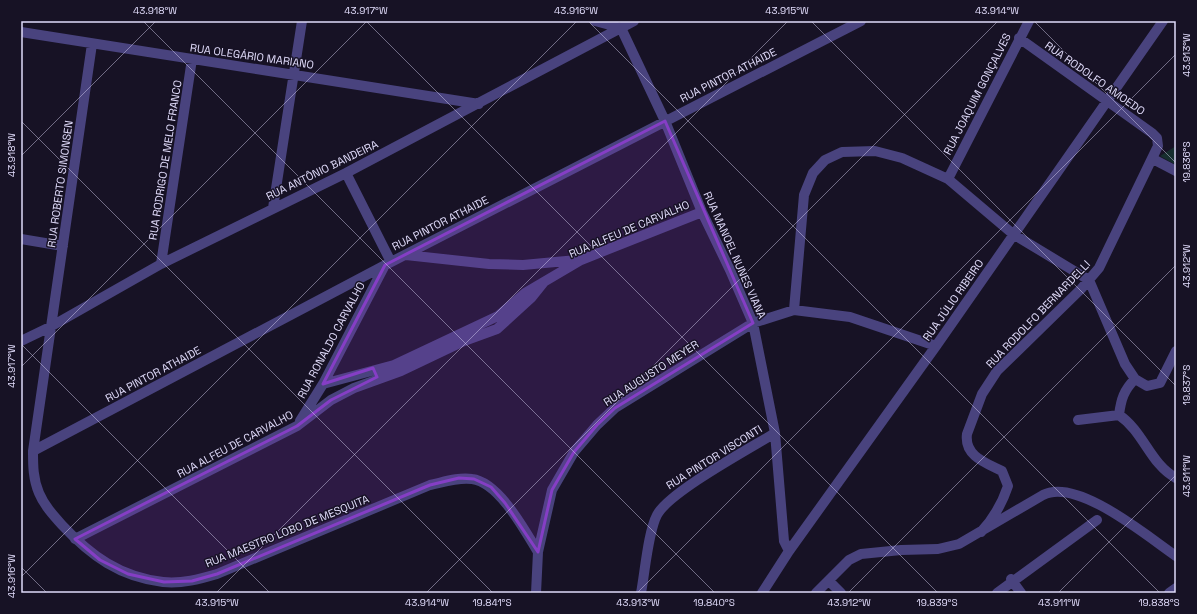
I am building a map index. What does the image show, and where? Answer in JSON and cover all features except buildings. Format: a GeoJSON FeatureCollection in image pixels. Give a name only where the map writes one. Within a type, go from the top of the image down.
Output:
{"type":"FeatureCollection","features":[{"type":"Feature","properties":{"kind":"street"},"geometry":{"type":"LineString","coordinates":[[273,208],[302,21]]}},
{"type":"Feature","properties":{"kind":"street"},"geometry":{"type":"LineString","coordinates":[[595,21],[621,28]]}},
{"type":"Feature","properties":{"kind":"street","name":"RUA ANTÔNIO BANDEIRA"},"geometry":{"type":"LineString","coordinates":[[21,341],[50,327],[161,264],[346,173],[634,21]]}},
{"type":"Feature","properties":{"kind":"street","name":"RUA PINTOR ATHAIDE"},"geometry":{"type":"LineString","coordinates":[[33,451],[388,263],[861,21]]}},
{"type":"Feature","properties":{"kind":"street","name":"RUA JOAQUIM GONÇALVES"},"geometry":{"type":"LineString","coordinates":[[948,179],[1029,21]]}},
{"type":"Feature","properties":{"kind":"street","name":"RUA JÚLIO RIBEIRO"},"geometry":{"type":"LineString","coordinates":[[762,593],[789,551],[936,346],[1013,234],[1108,102],[1163,21]]}},
{"type":"Feature","properties":{"kind":"street","name":"RUA MANOEL NUNES VIANA"},"geometry":{"type":"LineString","coordinates":[[621,28],[665,121],[702,212],[730,270],[752,323],[775,433],[784,541],[789,551]]}},
{"type":"Feature","properties":{"kind":"street","name":"RUA OLEGÁRIO MARIANO"},"geometry":{"type":"LineString","coordinates":[[21,32],[479,104]]}},
{"type":"Feature","properties":{"kind":"street","name":"RUA RODOLFO AMOEDO"},"geometry":{"type":"LineString","coordinates":[[1019,38],[1157,138]]}},
{"type":"Feature","properties":{"kind":"street","name":"RUA ROBERTO SIMONSEN"},"geometry":{"type":"LineString","coordinates":[[50,327],[92,44]]}},
{"type":"Feature","properties":{"kind":"street","name":"RUA RODRIGO DE MELO FRANCO"},"geometry":{"type":"LineString","coordinates":[[161,264],[192,59]]}},
{"type":"Feature","properties":{"kind":"street","name":"RUA RODOLFO BERNARDELLI"},"geometry":{"type":"LineString","coordinates":[[981,532],[992,520],[1003,501],[1008,486],[1002,471],[979,459],[968,448],[966,441],[966,434],[982,394],[997,371],[1100,268],[1153,159],[1158,146],[1157,138]]}},
{"type":"Feature","properties":{"kind":"street"},"geometry":{"type":"LineString","coordinates":[[936,346],[850,317],[794,310],[804,195],[813,173],[825,160],[842,152],[875,151],[902,158],[948,179],[1013,234],[1089,280],[1125,364],[1135,379],[1147,386],[1160,383],[1176,351]]}},
{"type":"Feature","properties":{"kind":"street"},"geometry":{"type":"LineString","coordinates":[[1153,159],[1176,171]]}},
{"type":"Feature","properties":{"kind":"street"},"geometry":{"type":"LineString","coordinates":[[346,173],[388,263]]}},
{"type":"Feature","properties":{"kind":"street","name":"RUA ALFEU DE CARVALHO"},"geometry":{"type":"LineString","coordinates":[[323,384],[394,365],[498,316],[525,293],[581,260],[702,212]]}},
{"type":"Feature","properties":{"kind":"street"},"geometry":{"type":"LineString","coordinates":[[21,239],[63,246]]}},
{"type":"Feature","properties":{"kind":"street"},"geometry":{"type":"LineString","coordinates":[[406,255],[503,265],[523,265],[581,260]]}},
{"type":"Feature","properties":{"kind":"street","name":"RUA RONALDO CARVALHO"},"geometry":{"type":"LineString","coordinates":[[297,426],[323,384],[388,263]]}},
{"type":"Feature","properties":{"kind":"street","name":"RUA ALFEU DE CARVALHO"},"geometry":{"type":"LineString","coordinates":[[75,540],[297,426],[331,400],[354,388],[401,371],[458,343],[498,329],[527,302],[544,282]]}},
{"type":"Feature","properties":{"kind":"street","name":"RUA AUGUSTO MEYER"},"geometry":{"type":"LineString","coordinates":[[536,593],[538,552],[552,490],[574,452],[597,425],[615,408],[752,323],[794,310]]}},
{"type":"Feature","properties":{"kind":"street","name":"RUA MAESTRO LOBO DE MESQUITA"},"geometry":{"type":"LineString","coordinates":[[50,327],[33,451],[33,474],[39,493],[49,511],[75,540],[100,560],[128,574],[164,582],[192,582],[218,574],[430,485],[459,478],[474,479],[490,487],[505,503],[538,552]]}},
{"type":"Feature","properties":{"kind":"street"},"geometry":{"type":"LineString","coordinates":[[1119,415],[1121,398],[1126,388],[1135,379]]}},
{"type":"Feature","properties":{"kind":"street"},"geometry":{"type":"LineString","coordinates":[[1078,420],[1119,415],[1134,427],[1166,472],[1176,478]]}},
{"type":"Feature","properties":{"kind":"street","name":"RUA PINTOR VISCONTI"},"geometry":{"type":"LineString","coordinates":[[641,593],[650,542],[657,515],[672,497],[775,433]]}},
{"type":"Feature","properties":{"kind":"street"},"geometry":{"type":"LineString","coordinates":[[816,593],[849,560],[861,554],[901,550],[938,549],[960,544],[1043,495],[1056,491],[1080,495],[1103,515],[1176,556]]}},
{"type":"Feature","properties":{"kind":"street"},"geometry":{"type":"LineString","coordinates":[[997,593],[1012,580],[1103,515]]}},
{"type":"Feature","properties":{"kind":"street"},"geometry":{"type":"LineString","coordinates":[[1012,580],[1021,593]]}},
{"type":"Feature","properties":{"kind":"street"},"geometry":{"type":"LineString","coordinates":[[829,581],[841,593]]}},
{"type":"Feature","properties":{"kind":"street"},"geometry":{"type":"LineString","coordinates":[[1169,593],[1176,588]]}},
{"type":"Feature","properties":{"kind":"highlighted area"},"geometry":{"type":"Polygon","coordinates":[[[665,121],[753,323],[615,408],[597,425],[574,452],[552,490],[538,552],[505,503],[491,487],[474,479],[459,478],[430,485],[217,574],[192,581],[164,582],[128,574],[100,560],[75,539],[297,426],[331,400],[377,377],[373,368],[323,384],[385,265],[665,121]]]}},
{"type":"Feature","properties":{"kind":"green space"},"geometry":{"type":"Polygon","coordinates":[[[1176,146],[1176,165],[1160,156],[1176,146]]]}}]}
